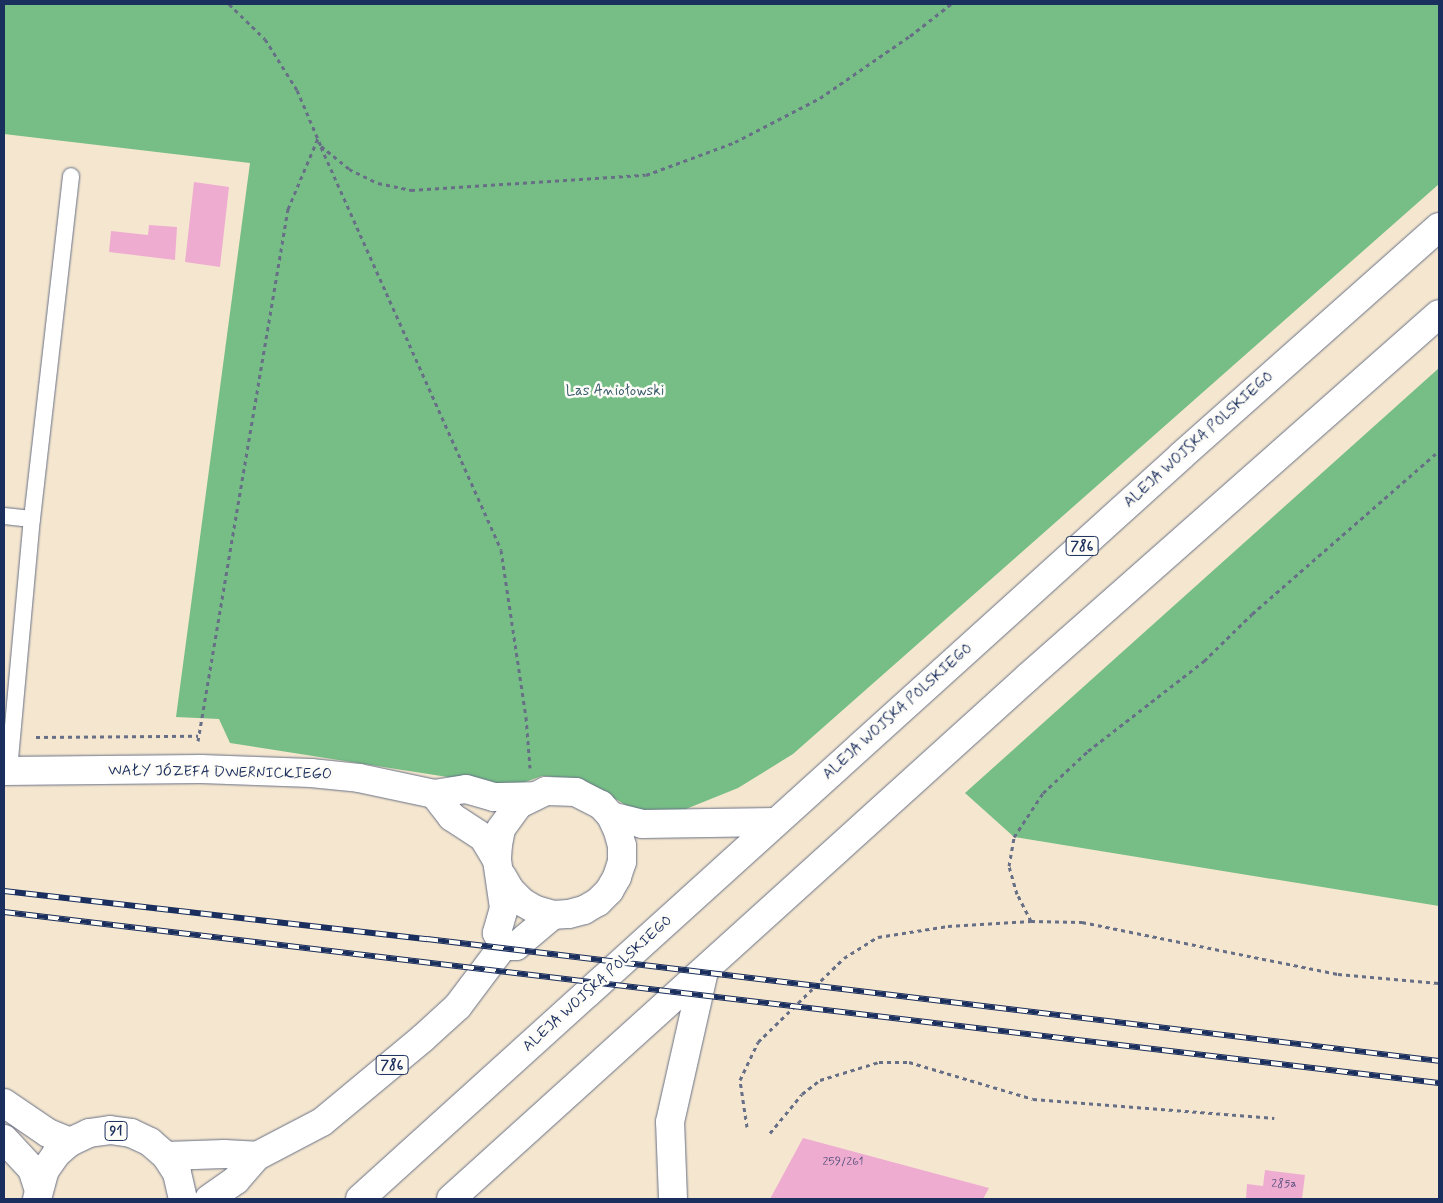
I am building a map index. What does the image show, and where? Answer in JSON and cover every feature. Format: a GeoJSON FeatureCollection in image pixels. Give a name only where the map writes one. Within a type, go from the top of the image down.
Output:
{"type":"FeatureCollection","features":[{"type":"Feature","properties":{"kind":"main road","name":"ALEJA WOJSKA POLSKIEGO"},"geometry":{"type":"LineString","coordinates":[[360,1199],[1188,450],[1439,227]]}},
{"type":"Feature","properties":{"kind":"main road"},"geometry":{"type":"LineString","coordinates":[[451,1199],[1028,677],[1439,314]]}},
{"type":"Feature","properties":{"kind":"main road","name":"WAŁY JÓZEFA DWERNICKIEGO"},"geometry":{"type":"LineString","coordinates":[[6,771],[201,769],[311,773],[359,778],[434,794],[466,789],[494,797],[533,796]]}},
{"type":"Feature","properties":{"kind":"main road"},"geometry":{"type":"LineString","coordinates":[[434,794],[452,818],[483,837],[499,868],[510,890],[522,902],[536,910],[553,915],[569,914],[591,906],[609,891],[617,878],[622,862],[622,846],[611,816],[601,805],[576,792],[561,790],[533,796],[519,804],[505,822],[498,844],[499,868],[504,908],[497,932],[502,946],[516,946],[553,915]]}},
{"type":"Feature","properties":{"kind":"main road"},"geometry":{"type":"LineString","coordinates":[[611,816],[642,824],[776,822]]}},
{"type":"Feature","properties":{"kind":"main road","name":"786"},"geometry":{"type":"LineString","coordinates":[[208,1199],[236,1180],[257,1156],[322,1122],[423,1038],[458,1006],[502,946]]}},
{"type":"Feature","properties":{"kind":"main road"},"geometry":{"type":"LineString","coordinates":[[673,1199],[670,1122],[704,971]]}},
{"type":"Feature","properties":{"kind":"main road"},"geometry":{"type":"LineString","coordinates":[[4,1103],[48,1133],[70,1142]]}},
{"type":"Feature","properties":{"kind":"main road","name":"91"},"geometry":{"type":"LineString","coordinates":[[38,1194],[45,1170],[56,1154],[70,1142],[89,1134],[103,1131],[131,1133],[150,1142],[166,1156],[177,1172],[183,1199]]}},
{"type":"Feature","properties":{"kind":"main road","name":"91"},"geometry":{"type":"LineString","coordinates":[[4,1139],[32,1169],[38,1194]]}},
{"type":"Feature","properties":{"kind":"main road"},"geometry":{"type":"LineString","coordinates":[[166,1156],[224,1154],[257,1156]]}},
{"type":"Feature","properties":{"kind":"lane"},"geometry":{"type":"LineString","coordinates":[[6,771],[12,737],[32,519],[71,176]]}},
{"type":"Feature","properties":{"kind":"lane"},"geometry":{"type":"LineString","coordinates":[[4,516],[32,519]]}},
{"type":"Feature","properties":{"kind":"path"},"geometry":{"type":"LineString","coordinates":[[229,4],[265,39],[297,90],[501,550],[526,717],[533,796]]}},
{"type":"Feature","properties":{"kind":"path"},"geometry":{"type":"LineString","coordinates":[[321,146],[349,169],[378,183],[411,190],[646,175],[735,142],[820,98],[910,36],[951,4]]}},
{"type":"Feature","properties":{"kind":"path"},"geometry":{"type":"LineString","coordinates":[[201,769],[198,736],[288,209],[318,138]]}},
{"type":"Feature","properties":{"kind":"path"},"geometry":{"type":"LineString","coordinates":[[1030,921],[1017,894],[1009,866],[1014,837],[1043,793],[1088,751],[1204,661],[1252,614],[1439,451]]}},
{"type":"Feature","properties":{"kind":"path"},"geometry":{"type":"LineString","coordinates":[[12,737],[198,736]]}},
{"type":"Feature","properties":{"kind":"path"},"geometry":{"type":"LineString","coordinates":[[747,1127],[740,1080],[758,1042],[844,958],[878,937],[948,926],[1030,921],[1082,922],[1338,974],[1439,983]]}},
{"type":"Feature","properties":{"kind":"path"},"geometry":{"type":"LineString","coordinates":[[770,1132],[802,1094],[820,1080],[880,1062],[909,1062],[1033,1099],[1274,1118]]}},
{"type":"Feature","properties":{"kind":"green space","name":"Las Aniołowski"},"geometry":{"type":"Polygon","coordinates":[[[4,4],[1439,4],[1439,184],[793,754],[738,788],[681,811],[652,814],[629,807],[582,779],[542,776],[511,787],[230,743],[219,719],[176,717],[250,163],[4,134],[4,4]]]}},
{"type":"Feature","properties":{"kind":"green space"},"geometry":{"type":"Polygon","coordinates":[[[1439,368],[1439,906],[1014,837],[965,793],[1439,368]]]}},
{"type":"Feature","properties":{"kind":"building"},"geometry":{"type":"Polygon","coordinates":[[[194,182],[229,187],[220,267],[185,262],[194,182]]]}},
{"type":"Feature","properties":{"kind":"building"},"geometry":{"type":"Polygon","coordinates":[[[149,225],[177,227],[175,260],[109,252],[111,231],[148,235],[149,225]]]}},
{"type":"Feature","properties":{"kind":"building"},"geometry":{"type":"Polygon","coordinates":[[[803,1138],[989,1188],[983,1199],[770,1199],[803,1138]]]}},
{"type":"Feature","properties":{"kind":"building"},"geometry":{"type":"Polygon","coordinates":[[[1265,1170],[1305,1175],[1302,1199],[1246,1199],[1247,1184],[1263,1186],[1265,1170]]]}},
{"type":"Feature","properties":{"kind":"railway"},"geometry":{"type":"LineString","coordinates":[[4,891],[427,939],[1439,1061]]}},
{"type":"Feature","properties":{"kind":"railway"},"geometry":{"type":"LineString","coordinates":[[4,912],[1439,1083]]}}]}
